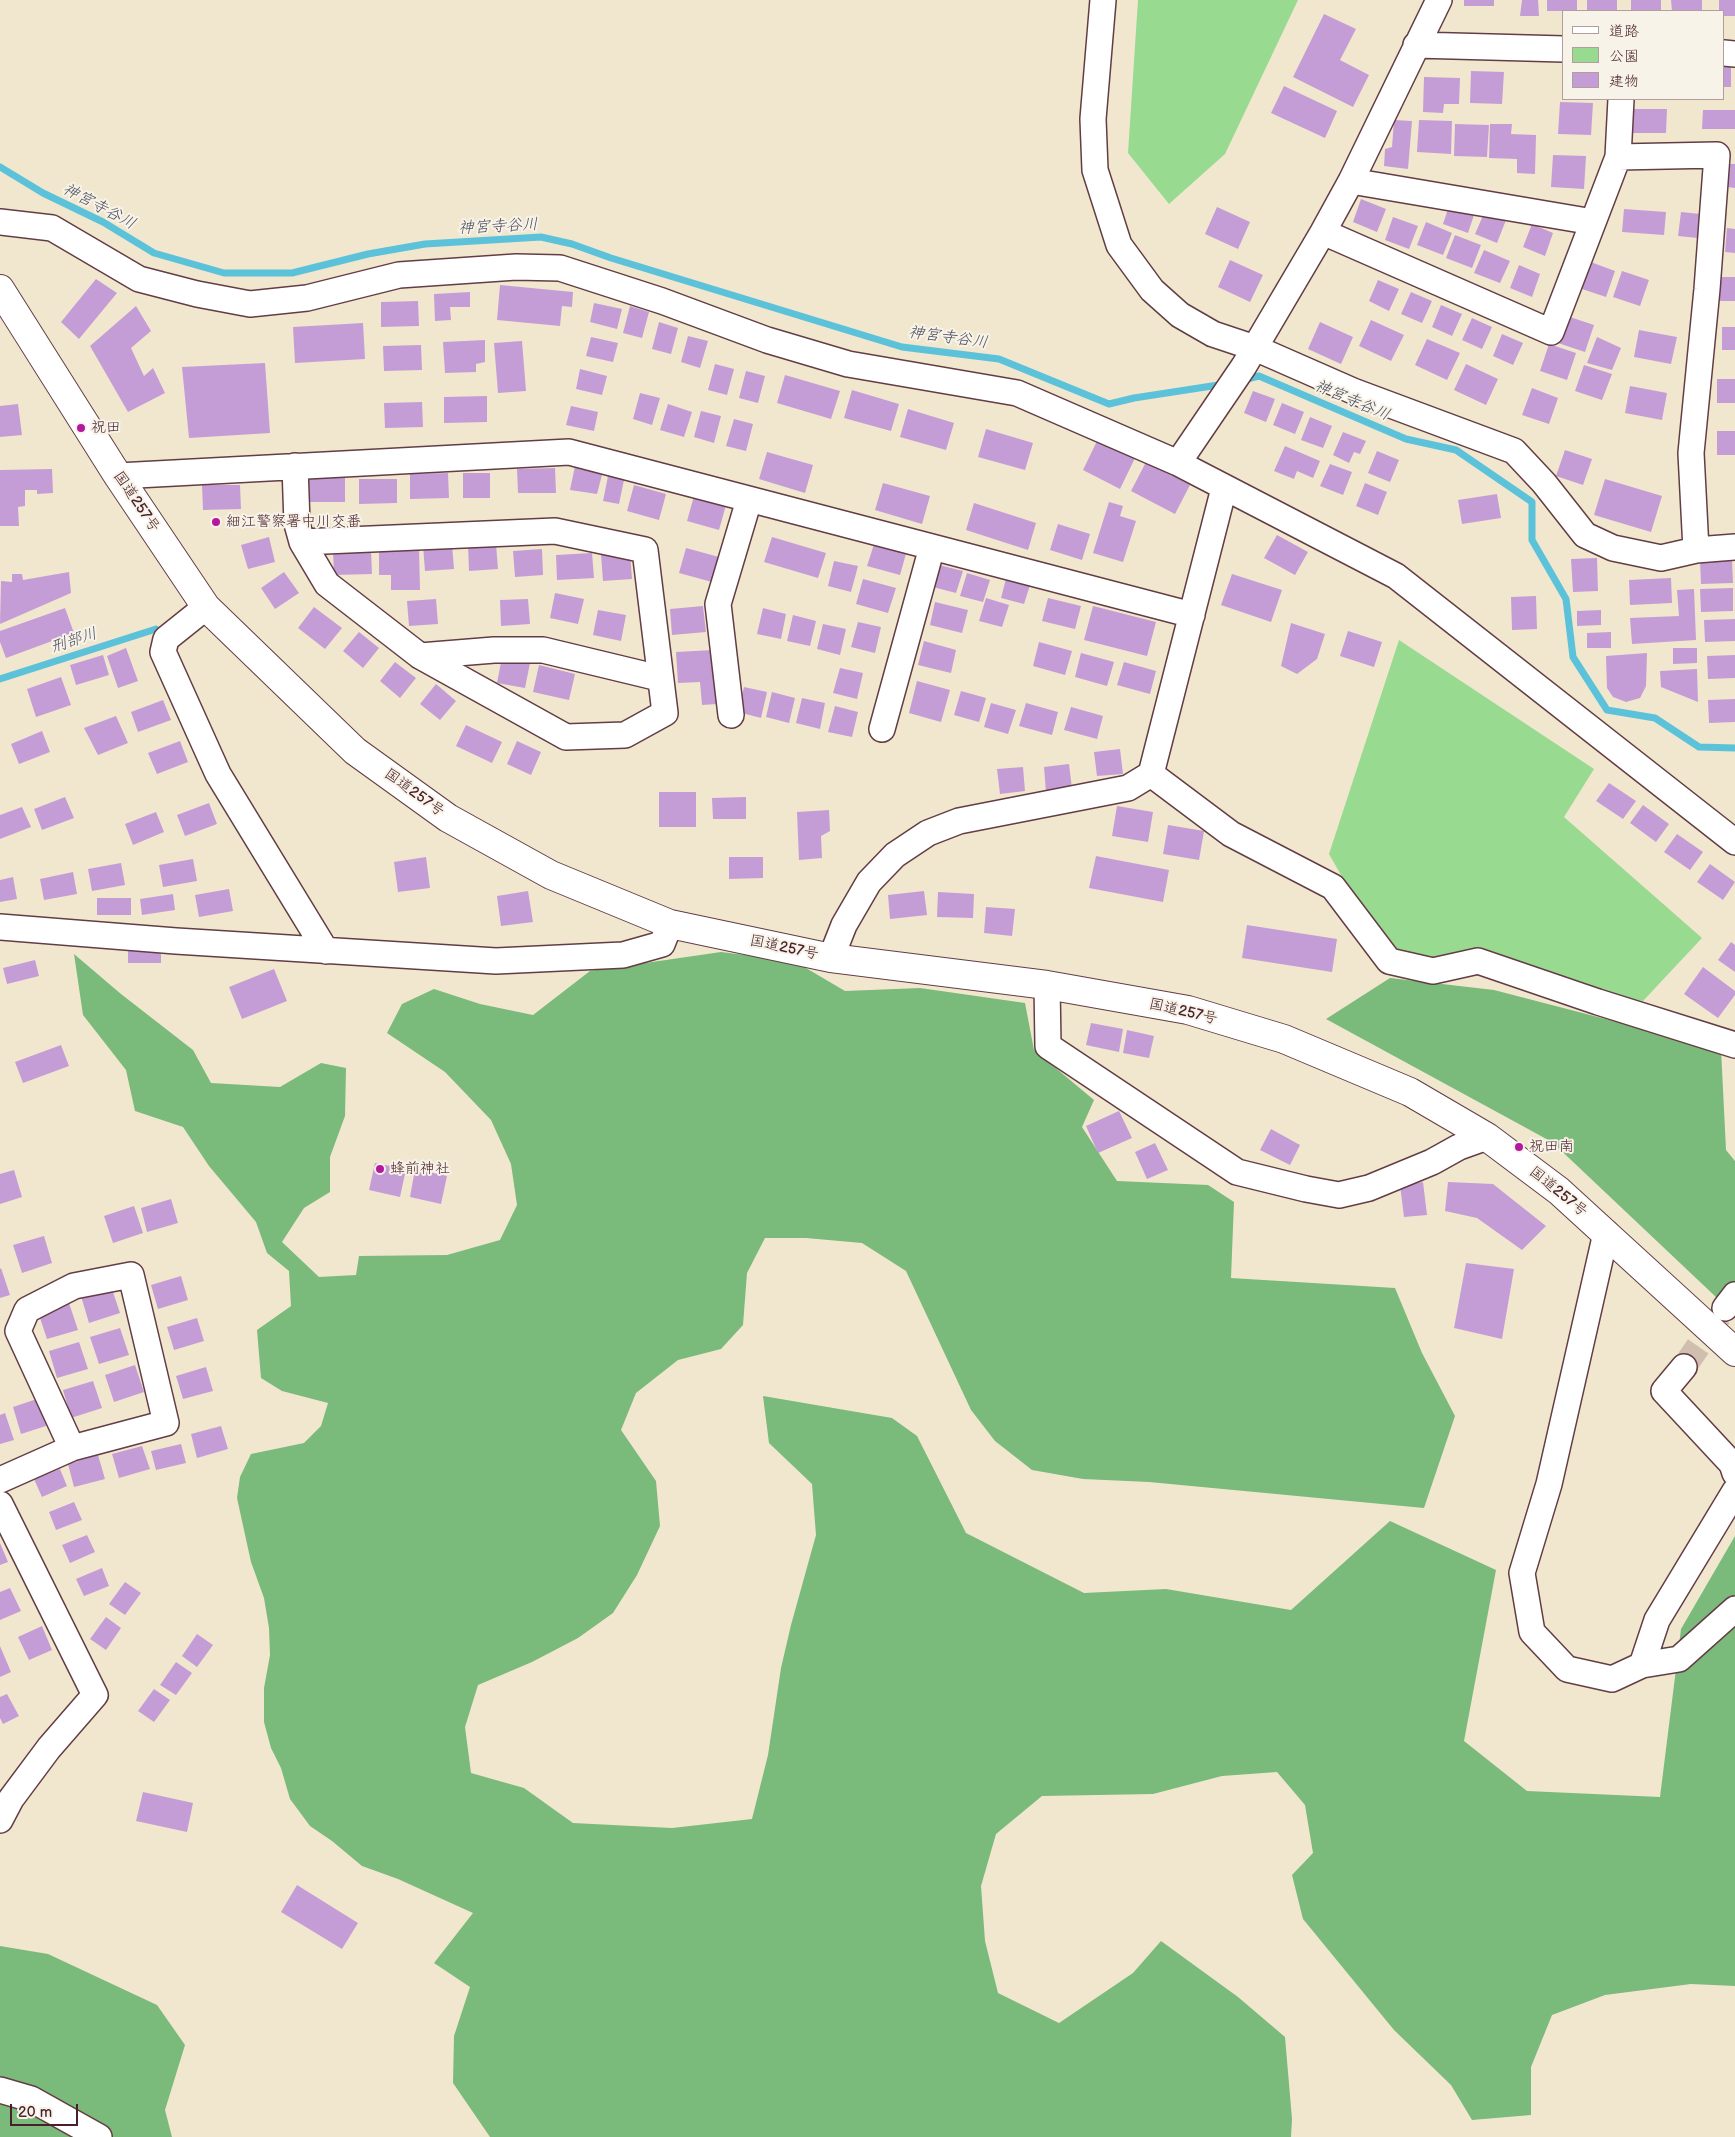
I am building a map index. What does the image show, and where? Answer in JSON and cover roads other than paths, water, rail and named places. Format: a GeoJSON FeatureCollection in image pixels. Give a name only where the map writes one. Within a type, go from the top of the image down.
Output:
{"type":"FeatureCollection","features":[{"type":"Feature","properties":{"kind":"highway","name":"国道257号"},"geometry":{"type":"LineString","coordinates":[[0,289],[118,476],[206,607],[355,751],[448,818],[552,874],[670,924],[831,958],[1047,986],[1188,1010],[1284,1039],[1410,1092],[1487,1137],[1559,1191],[1735,1352]]}},
{"type":"Feature","properties":{"kind":"street"},"geometry":{"type":"LineString","coordinates":[[1103,0],[1092,119],[1095,170],[1119,245],[1152,290],[1180,315],[1250,357],[1353,391],[1514,451],[1544,483],[1585,534],[1614,548],[1661,558],[1696,550],[1735,546]]}},
{"type":"Feature","properties":{"kind":"street"},"geometry":{"type":"LineString","coordinates":[[1178,463],[1250,357],[1323,232],[1351,181],[1439,0]]}},
{"type":"Feature","properties":{"kind":"street"},"geometry":{"type":"LineString","coordinates":[[1416,45],[1562,49]]}},
{"type":"Feature","properties":{"kind":"street"},"geometry":{"type":"LineString","coordinates":[[1323,232],[1551,332],[1618,158],[1621,100]]}},
{"type":"Feature","properties":{"kind":"street"},"geometry":{"type":"LineString","coordinates":[[1618,158],[1726,155],[1708,289],[1691,453],[1696,550]]}},
{"type":"Feature","properties":{"kind":"street"},"geometry":{"type":"LineString","coordinates":[[1351,181],[1593,222]]}},
{"type":"Feature","properties":{"kind":"street"},"geometry":{"type":"LineString","coordinates":[[0,222],[52,228],[139,279],[197,294],[250,304],[307,298],[399,275],[516,266],[560,268],[662,301],[767,340],[848,364],[1017,393],[1178,463],[1396,576],[1735,842]]}},
{"type":"Feature","properties":{"kind":"street"},"geometry":{"type":"LineString","coordinates":[[118,476],[569,452],[932,546],[1192,616]]}},
{"type":"Feature","properties":{"kind":"street"},"geometry":{"type":"LineString","coordinates":[[294,466],[297,524],[302,542],[327,584],[420,656],[566,737],[625,735],[665,713],[659,678],[645,550],[555,531],[302,542]]}},
{"type":"Feature","properties":{"kind":"street"},"geometry":{"type":"LineString","coordinates":[[831,958],[844,926],[869,882],[895,855],[928,833],[959,820],[1128,788],[1151,774],[1224,488]]}},
{"type":"Feature","properties":{"kind":"street"},"geometry":{"type":"LineString","coordinates":[[731,715],[718,604],[749,500]]}},
{"type":"Feature","properties":{"kind":"street"},"geometry":{"type":"LineString","coordinates":[[882,729],[932,546]]}},
{"type":"Feature","properties":{"kind":"street"},"geometry":{"type":"LineString","coordinates":[[206,607],[166,639],[163,652],[218,774],[326,951]]}},
{"type":"Feature","properties":{"kind":"street"},"geometry":{"type":"LineString","coordinates":[[420,656],[494,650],[543,650],[659,678]]}},
{"type":"Feature","properties":{"kind":"street"},"geometry":{"type":"LineString","coordinates":[[1151,774],[1231,834],[1333,887],[1389,962],[1433,971],[1478,961],[1598,1002],[1735,1045]]}},
{"type":"Feature","properties":{"kind":"street"},"geometry":{"type":"LineString","coordinates":[[0,927],[326,951],[496,961],[623,956],[662,944],[670,924]]}},
{"type":"Feature","properties":{"kind":"street"},"geometry":{"type":"LineString","coordinates":[[1047,986],[1048,1046],[1237,1172],[1339,1195],[1369,1188],[1432,1162],[1459,1147],[1487,1137]]}},
{"type":"Feature","properties":{"kind":"street"},"geometry":{"type":"LineString","coordinates":[[1606,1233],[1550,1484],[1522,1573],[1532,1632],[1567,1669],[1612,1679],[1642,1665],[1679,1659],[1735,1609]]}},
{"type":"Feature","properties":{"kind":"street"},"geometry":{"type":"LineString","coordinates":[[0,1480],[72,1448],[166,1422],[131,1275],[74,1286],[27,1310],[18,1331],[72,1448]]}},
{"type":"Feature","properties":{"kind":"street"},"geometry":{"type":"LineString","coordinates":[[1684,1367],[1664,1391],[1732,1464],[1735,1473]]}},
{"type":"Feature","properties":{"kind":"street"},"geometry":{"type":"LineString","coordinates":[[1642,1665],[1657,1620],[1735,1491]]}},
{"type":"Feature","properties":{"kind":"street"},"geometry":{"type":"LineString","coordinates":[[0,1504],[95,1695],[49,1748],[11,1799],[0,1820]]}},
{"type":"Feature","properties":{"kind":"street"},"geometry":{"type":"LineString","coordinates":[[0,2090],[32,2100],[99,2137]]}},
{"type":"Feature","properties":{"kind":"waterway","name":"神宮寺谷川"},"geometry":{"type":"LineString","coordinates":[[0,167],[43,193],[103,222],[154,253],[224,273],[292,273],[368,254],[425,244],[541,237],[572,244],[611,258],[902,347],[999,359],[1109,404],[1134,398],[1225,384]]}},
{"type":"Feature","properties":{"kind":"waterway","name":"神宮寺谷川"},"geometry":{"type":"LineString","coordinates":[[1243,380],[1259,376],[1406,439],[1456,450],[1532,502],[1532,540],[1566,599],[1573,657],[1607,710],[1655,718],[1699,747],[1735,748]]}},
{"type":"Feature","properties":{"kind":"waterway","name":"刑部川"},"geometry":{"type":"LineString","coordinates":[[0,679],[156,629]]}},
{"type":"Feature","properties":{"kind":"tunnel"},"geometry":{"type":"LineString","coordinates":[[1684,1367],[1722,1312]]}},
{"type":"Feature","properties":{"kind":"place","name":"祝田"},"geometry":{"type":"Point","coordinates":[81,428]}},
{"type":"Feature","properties":{"kind":"place","name":"細江警察署中川交番"},"geometry":{"type":"Point","coordinates":[216,522]}},
{"type":"Feature","properties":{"kind":"place","name":"祝田南"},"geometry":{"type":"Point","coordinates":[1519,1147]}},
{"type":"Feature","properties":{"kind":"place","name":"蜂前神社"},"geometry":{"type":"Point","coordinates":[380,1169]}}]}
